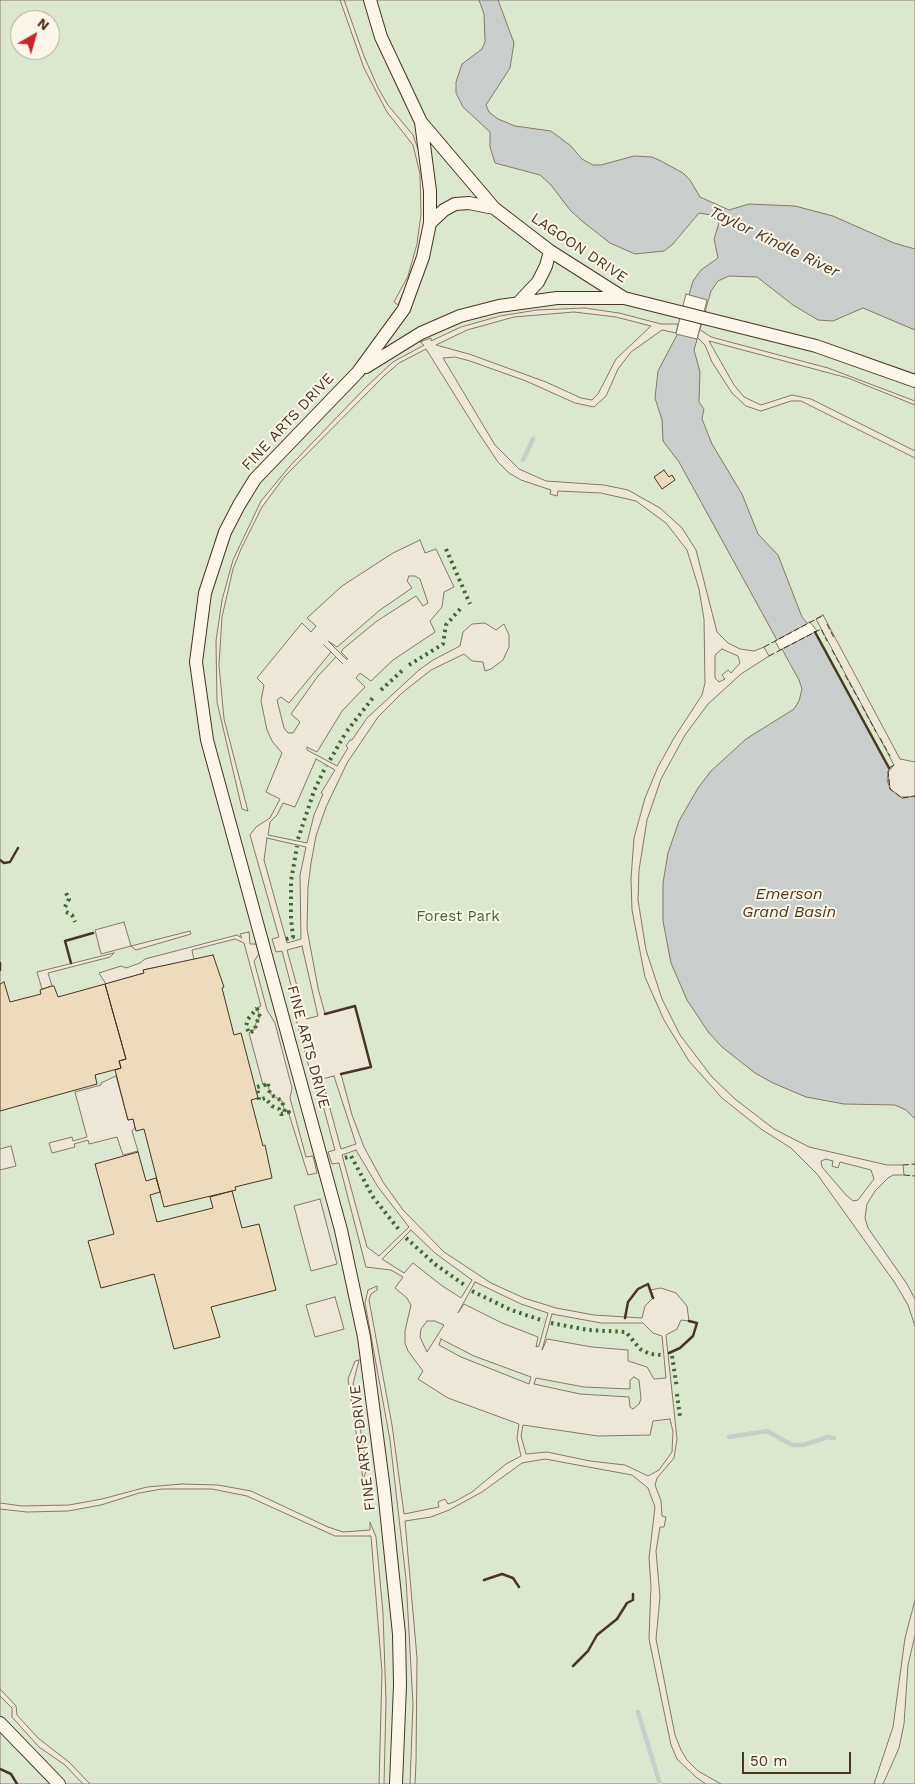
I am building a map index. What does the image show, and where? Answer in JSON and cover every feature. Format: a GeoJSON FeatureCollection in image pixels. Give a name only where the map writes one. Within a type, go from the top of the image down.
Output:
{"type":"FeatureCollection","features":[{"type":"Feature","properties":{"kind":"street","name":"LAGOON DRIVE"},"geometry":{"type":"LineString","coordinates":[[370,0],[381,37],[421,122],[494,208],[550,251],[624,298],[826,349],[915,382]]}},
{"type":"Feature","properties":{"kind":"street","name":"FINE ARTS DRIVE"},"geometry":{"type":"LineString","coordinates":[[396,1784],[400,1685],[399,1634],[384,1490],[364,1337],[341,1230],[208,740],[196,662],[205,593],[225,532],[239,505],[255,479],[358,372],[404,309],[423,257],[430,223],[429,182],[421,122]]}},
{"type":"Feature","properties":{"kind":"street"},"geometry":{"type":"LineString","coordinates":[[430,223],[444,210],[456,204],[469,203],[494,208]]}},
{"type":"Feature","properties":{"kind":"street"},"geometry":{"type":"LineString","coordinates":[[520,301],[538,282],[546,266],[550,251]]}},
{"type":"Feature","properties":{"kind":"street","name":"FINE ARTS DRIVE"},"geometry":{"type":"LineString","coordinates":[[358,372],[421,333],[460,316],[520,301],[557,298],[624,298]]}},
{"type":"Feature","properties":{"kind":"street"},"geometry":{"type":"LineString","coordinates":[[0,1723],[58,1784]]}},
{"type":"Feature","properties":{"kind":"green space","name":"Forest Park"},"geometry":{"type":"Polygon","coordinates":[[[0,0],[915,0],[915,1784],[0,1784],[0,0]]]}},
{"type":"Feature","properties":{"kind":"shaded area"},"geometry":{"type":"Polygon","coordinates":[[[340,0],[344,0],[364,56],[378,88],[388,105],[413,135],[421,158],[426,213],[419,255],[398,305],[394,302],[408,276],[417,244],[421,214],[420,174],[413,145],[387,112],[364,68],[340,0]]]}},
{"type":"Feature","properties":{"kind":"shaded area"},"geometry":{"type":"Polygon","coordinates":[[[585,308],[619,313],[661,324],[678,324],[676,333],[662,330],[631,352],[618,369],[606,396],[594,407],[575,403],[526,381],[470,361],[455,357],[443,358],[495,445],[519,469],[546,481],[604,485],[628,490],[660,508],[682,528],[696,550],[717,632],[728,643],[740,649],[754,651],[764,647],[769,656],[741,674],[708,704],[685,735],[661,779],[647,820],[639,870],[638,900],[646,950],[662,999],[680,1035],[712,1077],[735,1099],[774,1129],[809,1147],[887,1165],[903,1165],[904,1175],[893,1175],[875,1191],[867,1204],[865,1218],[868,1228],[907,1284],[915,1299],[915,1326],[908,1305],[895,1283],[817,1174],[791,1148],[761,1129],[722,1098],[689,1061],[664,1020],[645,977],[632,910],[631,879],[634,838],[645,798],[658,767],[702,695],[705,683],[704,619],[699,589],[687,550],[666,523],[636,501],[601,493],[558,491],[557,496],[550,494],[551,490],[521,480],[509,473],[498,462],[426,349],[399,363],[385,375],[285,476],[262,507],[233,569],[222,617],[219,665],[224,719],[248,811],[242,809],[217,702],[216,641],[222,600],[233,560],[261,501],[290,466],[367,386],[393,362],[424,345],[420,342],[431,338],[431,341],[461,327],[500,316],[537,310],[585,308]],[[574,312],[514,317],[467,330],[436,345],[469,354],[546,382],[581,398],[592,400],[598,394],[616,359],[651,326],[616,317],[574,312]],[[722,649],[715,655],[715,678],[719,682],[725,679],[722,675],[728,670],[731,673],[740,663],[738,656],[722,649]],[[826,1159],[821,1161],[822,1167],[853,1201],[858,1200],[874,1179],[871,1170],[840,1162],[838,1168],[832,1166],[833,1161],[826,1159]]]}},
{"type":"Feature","properties":{"kind":"shaded area"},"geometry":{"type":"Polygon","coordinates":[[[699,329],[711,337],[828,368],[915,401],[915,405],[848,378],[709,341],[734,385],[744,397],[761,405],[792,395],[811,399],[915,451],[915,458],[801,401],[791,401],[761,411],[746,406],[732,393],[712,362],[705,345],[697,337],[699,329]]]}},
{"type":"Feature","properties":{"kind":"shaded area"},"geometry":{"type":"Polygon","coordinates":[[[420,540],[425,553],[436,549],[454,587],[444,592],[442,607],[430,621],[435,632],[393,660],[371,681],[360,673],[356,678],[365,687],[342,711],[317,752],[307,747],[307,750],[337,766],[348,748],[346,746],[367,718],[419,670],[433,660],[460,646],[463,632],[472,624],[485,623],[496,630],[504,624],[509,635],[509,647],[503,660],[485,671],[483,662],[472,661],[464,654],[431,670],[402,693],[378,717],[347,763],[326,807],[316,836],[311,863],[308,887],[307,929],[318,988],[325,1014],[355,1006],[371,1067],[341,1074],[352,1115],[364,1147],[383,1182],[403,1210],[444,1252],[491,1283],[524,1298],[556,1308],[594,1315],[642,1318],[645,1306],[653,1298],[650,1290],[661,1288],[676,1293],[687,1306],[689,1321],[681,1320],[677,1329],[666,1335],[677,1439],[674,1458],[657,1478],[655,1485],[661,1501],[662,1516],[666,1517],[664,1527],[660,1527],[656,1551],[660,1597],[656,1639],[675,1735],[681,1750],[687,1760],[698,1771],[721,1784],[706,1784],[697,1778],[677,1759],[671,1745],[649,1639],[651,1586],[649,1558],[655,1507],[648,1488],[632,1475],[545,1459],[522,1463],[482,1492],[449,1510],[431,1517],[405,1521],[417,1658],[415,1784],[410,1784],[413,1704],[406,1579],[390,1440],[365,1303],[368,1290],[377,1286],[377,1290],[371,1294],[369,1300],[392,1425],[404,1514],[439,1507],[438,1502],[445,1499],[448,1504],[454,1502],[472,1492],[506,1464],[521,1456],[517,1438],[519,1424],[448,1398],[418,1379],[423,1371],[408,1351],[405,1343],[405,1331],[411,1305],[407,1298],[395,1288],[403,1277],[391,1270],[366,1267],[339,1163],[332,1164],[328,1152],[335,1150],[321,1098],[314,1086],[295,1015],[296,1004],[282,951],[276,952],[272,939],[279,937],[250,835],[256,827],[270,818],[280,799],[266,792],[282,753],[272,741],[267,730],[261,701],[264,685],[257,678],[302,623],[311,632],[316,626],[307,618],[342,586],[393,553],[420,540]],[[409,576],[407,581],[412,588],[380,610],[337,647],[328,641],[348,659],[341,652],[343,649],[377,621],[416,596],[423,606],[428,603],[420,579],[415,576],[409,576]],[[331,652],[289,703],[281,697],[277,700],[284,728],[288,733],[293,733],[300,722],[291,714],[318,676],[336,657],[331,652]],[[316,759],[295,807],[283,803],[277,815],[270,822],[268,835],[307,843],[314,815],[323,794],[321,793],[335,770],[316,759]],[[267,838],[264,860],[287,943],[301,939],[300,875],[306,847],[267,838]],[[302,946],[287,950],[306,1019],[318,1016],[302,946]],[[334,1076],[322,1079],[341,1149],[356,1144],[334,1076]],[[356,1150],[342,1155],[367,1247],[379,1256],[409,1227],[378,1187],[356,1150]],[[411,1230],[382,1259],[404,1273],[413,1263],[461,1298],[472,1280],[435,1253],[411,1230]],[[475,1282],[458,1313],[464,1304],[502,1323],[538,1337],[536,1347],[539,1346],[548,1313],[521,1304],[475,1282]],[[552,1314],[542,1350],[547,1339],[592,1347],[628,1350],[628,1361],[647,1367],[654,1379],[666,1378],[662,1336],[653,1333],[643,1323],[601,1323],[552,1314]],[[427,1321],[421,1329],[420,1337],[427,1352],[444,1325],[435,1321],[427,1321]],[[441,1339],[439,1345],[461,1357],[529,1384],[531,1377],[474,1356],[441,1339]],[[634,1377],[630,1380],[630,1389],[584,1387],[536,1378],[534,1384],[580,1394],[629,1397],[630,1407],[633,1409],[639,1404],[641,1399],[639,1380],[634,1377]],[[670,1419],[653,1421],[650,1435],[598,1436],[523,1425],[521,1436],[526,1454],[547,1452],[590,1461],[625,1465],[648,1476],[659,1470],[672,1452],[673,1432],[670,1419]]]}},
{"type":"Feature","properties":{"kind":"shaded area"},"geometry":{"type":"Polygon","coordinates":[[[823,615],[900,759],[915,762],[915,796],[897,797],[890,789],[888,772],[894,765],[816,619],[823,615]]]}},
{"type":"Feature","properties":{"kind":"shaded area"},"geometry":{"type":"Polygon","coordinates":[[[124,922],[131,946],[101,954],[95,930],[124,922]]]}},
{"type":"Feature","properties":{"kind":"shaded area"},"geometry":{"type":"Polygon","coordinates":[[[190,931],[191,934],[136,950],[131,946],[190,931]]]}},
{"type":"Feature","properties":{"kind":"shaded area"},"geometry":{"type":"Polygon","coordinates":[[[249,932],[250,944],[256,944],[259,954],[254,961],[267,1010],[275,1023],[292,1088],[290,1098],[306,1157],[313,1156],[317,1173],[308,1175],[288,1111],[285,1112],[282,1101],[270,1094],[268,1084],[263,1085],[249,1033],[255,1029],[260,1017],[257,1008],[261,1006],[244,943],[235,939],[192,950],[194,960],[143,970],[144,973],[106,984],[99,973],[121,966],[126,968],[145,959],[237,935],[242,938],[240,934],[249,932]]]}},
{"type":"Feature","properties":{"kind":"shaded area"},"geometry":{"type":"Polygon","coordinates":[[[114,953],[110,957],[48,973],[52,986],[42,989],[37,972],[114,953]]]}},
{"type":"Feature","properties":{"kind":"shaded area"},"geometry":{"type":"Polygon","coordinates":[[[116,1076],[128,1120],[133,1119],[135,1127],[132,1131],[138,1151],[123,1155],[117,1137],[89,1144],[88,1140],[74,1144],[75,1147],[52,1153],[49,1143],[72,1137],[73,1141],[87,1137],[75,1092],[101,1085],[101,1083],[116,1076]]]}},
{"type":"Feature","properties":{"kind":"shaded area"},"geometry":{"type":"Polygon","coordinates":[[[11,1146],[16,1166],[0,1170],[0,1149],[11,1146]]]}},
{"type":"Feature","properties":{"kind":"shaded area"},"geometry":{"type":"Polygon","coordinates":[[[320,1199],[337,1264],[311,1271],[294,1206],[320,1199]]]}},
{"type":"Feature","properties":{"kind":"shaded area"},"geometry":{"type":"Polygon","coordinates":[[[335,1297],[344,1329],[315,1337],[306,1305],[335,1297]]]}},
{"type":"Feature","properties":{"kind":"shaded area"},"geometry":{"type":"Polygon","coordinates":[[[359,1360],[353,1384],[367,1469],[363,1479],[348,1379],[355,1361],[359,1360]]]}},
{"type":"Feature","properties":{"kind":"shaded area"},"geometry":{"type":"Polygon","coordinates":[[[182,1484],[218,1485],[251,1491],[328,1527],[343,1532],[370,1530],[370,1522],[376,1537],[383,1613],[386,1701],[384,1784],[379,1784],[382,1672],[371,1536],[335,1536],[247,1496],[212,1489],[162,1489],[139,1493],[101,1505],[68,1511],[27,1512],[0,1509],[0,1503],[22,1506],[69,1505],[102,1499],[147,1487],[182,1484]]]}},
{"type":"Feature","properties":{"kind":"shaded area"},"geometry":{"type":"Polygon","coordinates":[[[915,1600],[915,1635],[908,1665],[904,1724],[899,1748],[883,1784],[874,1784],[893,1727],[905,1638],[915,1600]]]}},
{"type":"Feature","properties":{"kind":"shaded area"},"geometry":{"type":"Polygon","coordinates":[[[0,1689],[16,1706],[17,1715],[38,1738],[69,1762],[90,1784],[83,1784],[65,1765],[39,1747],[12,1717],[12,1708],[0,1696],[0,1689]]]}},
{"type":"Feature","properties":{"kind":"water","name":"Emerson Grand Basin"},"geometry":{"type":"Polygon","coordinates":[[[479,0],[498,0],[514,43],[510,68],[486,105],[489,112],[498,119],[515,126],[551,131],[571,146],[582,159],[593,165],[601,165],[634,156],[652,157],[683,173],[690,180],[700,197],[729,210],[749,204],[795,206],[833,216],[894,243],[915,249],[915,330],[863,308],[833,321],[818,320],[793,305],[757,277],[729,276],[718,281],[711,291],[694,350],[700,372],[699,402],[704,409],[702,419],[712,444],[742,494],[758,534],[778,555],[802,617],[815,632],[889,768],[887,780],[890,789],[902,798],[915,796],[915,1119],[906,1110],[895,1105],[844,1104],[806,1097],[755,1073],[722,1047],[709,1033],[687,1000],[671,963],[663,921],[663,883],[668,853],[679,821],[698,788],[711,771],[746,739],[794,709],[799,701],[802,689],[799,680],[679,462],[663,441],[662,420],[655,398],[658,371],[678,333],[693,281],[701,270],[718,258],[714,239],[719,223],[711,215],[699,213],[672,245],[664,251],[635,254],[610,243],[582,221],[540,175],[495,163],[490,147],[490,132],[463,107],[456,93],[456,82],[462,64],[482,49],[485,42],[484,14],[479,0]]]}},
{"type":"Feature","properties":{"kind":"pier"},"geometry":{"type":"Polygon","coordinates":[[[686,294],[707,300],[697,339],[676,334],[686,294]]]}},
{"type":"Feature","properties":{"kind":"pier"},"geometry":{"type":"Polygon","coordinates":[[[810,622],[817,631],[780,650],[775,641],[810,622]]]}},
{"type":"Feature","properties":{"kind":"building"},"geometry":{"type":"Polygon","coordinates":[[[664,470],[669,477],[672,475],[675,480],[662,489],[654,477],[664,470]]]}},
{"type":"Feature","properties":{"kind":"building"},"geometry":{"type":"Polygon","coordinates":[[[213,955],[224,987],[222,988],[234,1035],[241,1033],[258,1098],[251,1100],[263,1146],[265,1145],[272,1178],[235,1187],[236,1190],[164,1207],[144,1129],[136,1131],[133,1119],[128,1120],[115,1070],[121,1068],[119,1061],[126,1059],[105,984],[144,973],[143,970],[213,955]]]}},
{"type":"Feature","properties":{"kind":"building"},"geometry":{"type":"Polygon","coordinates":[[[4,982],[10,1002],[41,994],[40,990],[52,986],[54,986],[58,997],[105,984],[126,1059],[119,1061],[121,1068],[95,1075],[97,1084],[0,1111],[0,984],[4,982]]]}},
{"type":"Feature","properties":{"kind":"building"},"geometry":{"type":"Polygon","coordinates":[[[138,1152],[146,1181],[156,1178],[160,1192],[150,1195],[157,1222],[213,1208],[210,1197],[232,1191],[242,1228],[259,1224],[276,1290],[211,1307],[220,1337],[174,1349],[154,1274],[101,1288],[88,1241],[114,1234],[95,1164],[138,1152]]]}},
{"type":"Feature","properties":{"kind":"waterway"},"geometry":{"type":"LineString","coordinates":[[523,460],[533,439]]}},
{"type":"Feature","properties":{"kind":"waterway"},"geometry":{"type":"LineString","coordinates":[[729,1437],[767,1431],[792,1445],[803,1445],[828,1437],[834,1438]]}},
{"type":"Feature","properties":{"kind":"waterway"},"geometry":{"type":"LineString","coordinates":[[638,1712],[660,1784]]}},
{"type":"Feature","properties":{"kind":"hedge"},"geometry":{"type":"LineString","coordinates":[[446,549],[470,604]]}},
{"type":"Feature","properties":{"kind":"hedge"},"geometry":{"type":"LineString","coordinates":[[409,665],[443,644],[446,625],[461,608]]}},
{"type":"Feature","properties":{"kind":"hedge"},"geometry":{"type":"LineString","coordinates":[[381,690],[405,668]]}},
{"type":"Feature","properties":{"kind":"hedge"},"geometry":{"type":"LineString","coordinates":[[347,731],[375,695]]}},
{"type":"Feature","properties":{"kind":"hedge"},"geometry":{"type":"LineString","coordinates":[[330,760],[345,734]]}},
{"type":"Feature","properties":{"kind":"hedge"},"geometry":{"type":"LineString","coordinates":[[298,839],[314,791],[326,766]]}},
{"type":"Feature","properties":{"kind":"hedge"},"geometry":{"type":"LineString","coordinates":[[286,939],[293,937],[291,881],[297,846]]}},
{"type":"Feature","properties":{"kind":"hedge"},"geometry":{"type":"LineString","coordinates":[[65,891],[69,899],[65,907]]}},
{"type":"Feature","properties":{"kind":"hedge"},"geometry":{"type":"LineString","coordinates":[[66,912],[72,915],[75,922]]}},
{"type":"Feature","properties":{"kind":"hedge"},"geometry":{"type":"LineString","coordinates":[[257,1008],[260,1017],[256,1023],[255,1030],[249,1033],[246,1026],[248,1019],[257,1008]]}},
{"type":"Feature","properties":{"kind":"hedge"},"geometry":{"type":"LineString","coordinates":[[268,1084],[270,1094],[282,1101],[285,1112],[289,1112],[281,1114],[279,1109],[272,1106],[265,1098],[259,1100],[257,1087],[268,1084]]}},
{"type":"Feature","properties":{"kind":"hedge"},"geometry":{"type":"LineString","coordinates":[[345,1158],[351,1156],[373,1197],[400,1231]]}},
{"type":"Feature","properties":{"kind":"hedge"},"geometry":{"type":"LineString","coordinates":[[406,1238],[436,1265],[466,1286]]}},
{"type":"Feature","properties":{"kind":"hedge"},"geometry":{"type":"LineString","coordinates":[[472,1291],[511,1310],[544,1321]]}},
{"type":"Feature","properties":{"kind":"hedge"},"geometry":{"type":"LineString","coordinates":[[551,1323],[588,1330],[626,1332],[640,1349],[650,1354],[662,1355]]}},
{"type":"Feature","properties":{"kind":"hedge"},"geometry":{"type":"LineString","coordinates":[[672,1356],[677,1388]]}},
{"type":"Feature","properties":{"kind":"hedge"},"geometry":{"type":"LineString","coordinates":[[677,1394],[680,1417]]}},
{"type":"Feature","properties":{"kind":"fence"},"geometry":{"type":"LineString","coordinates":[[764,647],[822,616]]}},
{"type":"Feature","properties":{"kind":"fence"},"geometry":{"type":"LineString","coordinates":[[827,624],[834,638]]}},
{"type":"Feature","properties":{"kind":"fence"},"geometry":{"type":"LineString","coordinates":[[769,656],[821,629],[827,641]]}},
{"type":"Feature","properties":{"kind":"fence"},"geometry":{"type":"LineString","coordinates":[[832,650],[842,668]]}},
{"type":"Feature","properties":{"kind":"fence"},"geometry":{"type":"LineString","coordinates":[[845,675],[859,700]]}},
{"type":"Feature","properties":{"kind":"fence"},"geometry":{"type":"LineString","coordinates":[[862,706],[876,732]]}},
{"type":"Feature","properties":{"kind":"fence"},"geometry":{"type":"LineString","coordinates":[[880,738],[890,756]]}},
{"type":"Feature","properties":{"kind":"fence"},"geometry":{"type":"LineString","coordinates":[[894,765],[889,768],[888,772],[890,789],[902,798],[915,796]]}},
{"type":"Feature","properties":{"kind":"fence"},"geometry":{"type":"LineString","coordinates":[[903,1165],[915,1164]]}},
{"type":"Feature","properties":{"kind":"fence"},"geometry":{"type":"LineString","coordinates":[[904,1175],[915,1176]]}},
{"type":"Feature","properties":{"kind":"wall"},"geometry":{"type":"LineString","coordinates":[[815,632],[889,768]]}},
{"type":"Feature","properties":{"kind":"wall"},"geometry":{"type":"LineString","coordinates":[[0,860],[4,863],[10,862],[18,848]]}},
{"type":"Feature","properties":{"kind":"wall"},"geometry":{"type":"LineString","coordinates":[[71,963],[65,941],[93,933]]}},
{"type":"Feature","properties":{"kind":"wall"},"geometry":{"type":"LineString","coordinates":[[0,963],[0,970]]}},
{"type":"Feature","properties":{"kind":"wall"},"geometry":{"type":"LineString","coordinates":[[325,1014],[355,1006],[371,1067],[341,1074]]}},
{"type":"Feature","properties":{"kind":"wall"},"geometry":{"type":"LineString","coordinates":[[625,1318],[628,1302],[638,1289],[648,1284],[653,1298]]}},
{"type":"Feature","properties":{"kind":"wall"},"geometry":{"type":"LineString","coordinates":[[669,1353],[680,1348],[693,1336],[697,1323],[689,1321]]}},
{"type":"Feature","properties":{"kind":"wall"},"geometry":{"type":"LineString","coordinates":[[484,1580],[502,1574],[513,1578],[519,1587]]}},
{"type":"Feature","properties":{"kind":"wall"},"geometry":{"type":"LineString","coordinates":[[573,1666],[588,1651],[597,1635],[617,1619],[627,1603],[633,1600],[633,1594]]}},
{"type":"Feature","properties":{"kind":"wall"},"geometry":{"type":"LineString","coordinates":[[0,1769],[11,1774],[17,1784]]}},
{"type":"Feature","properties":{"kind":"water label","name":"Taylor Kindle River"},"geometry":{"type":"Point","coordinates":[774,242]}}]}
